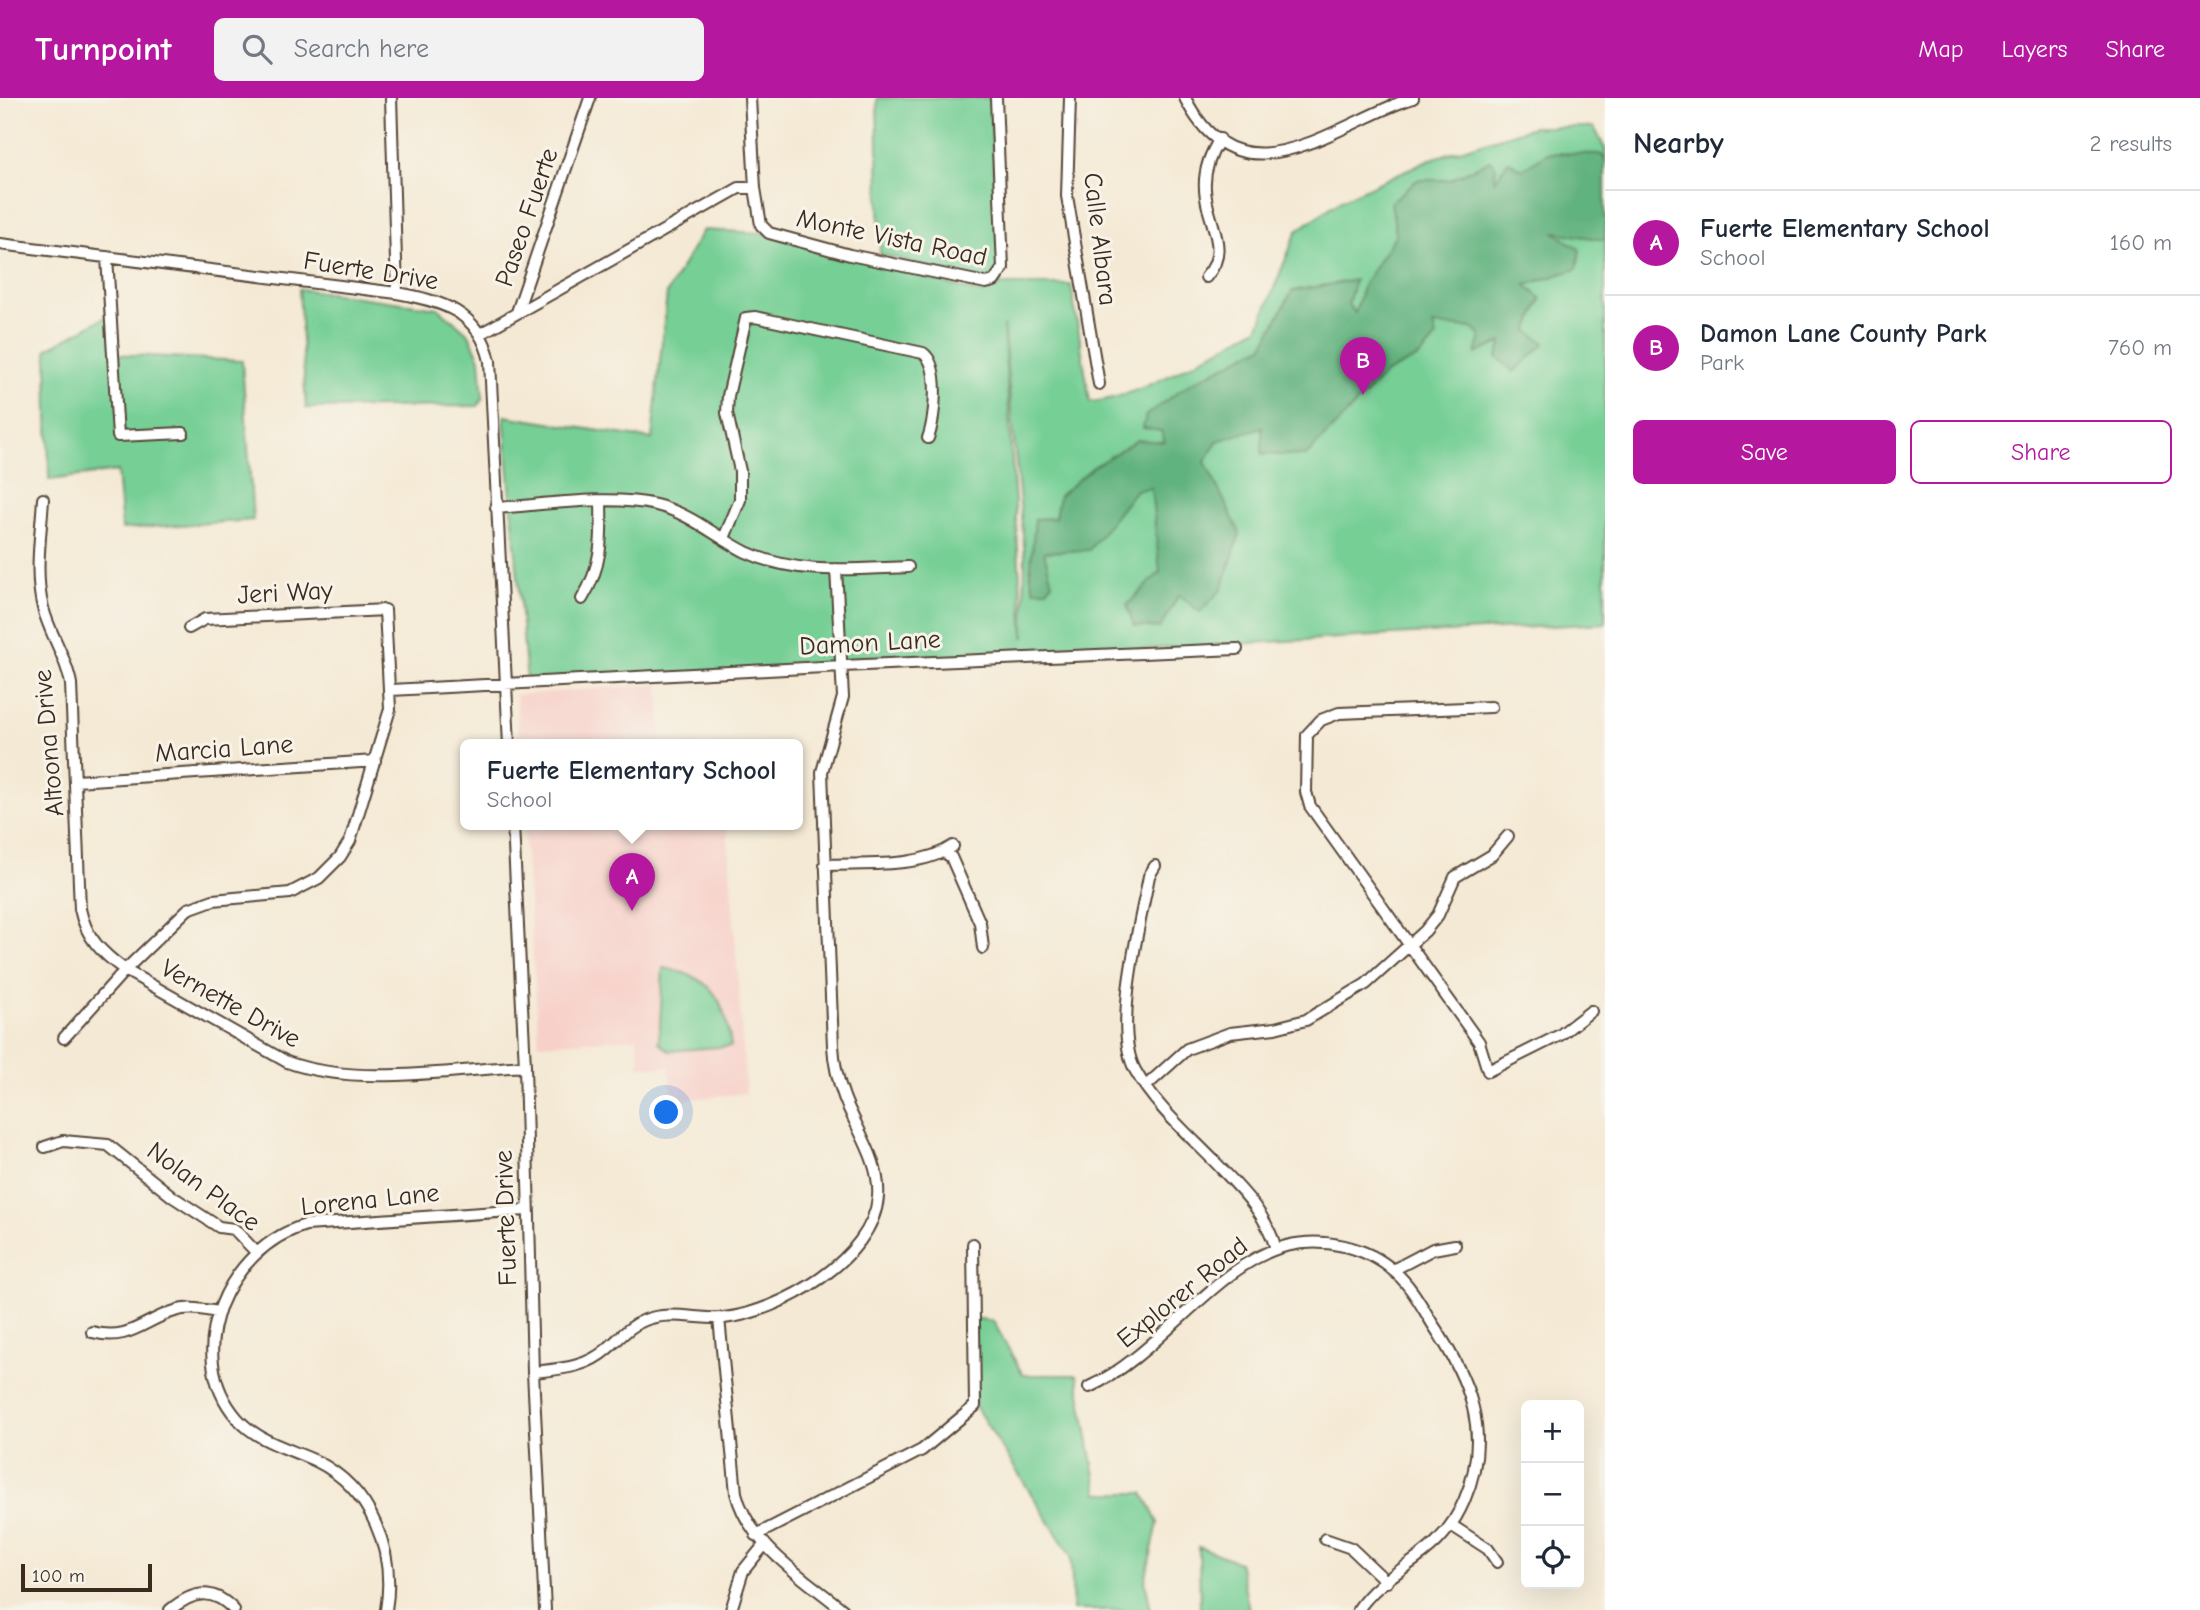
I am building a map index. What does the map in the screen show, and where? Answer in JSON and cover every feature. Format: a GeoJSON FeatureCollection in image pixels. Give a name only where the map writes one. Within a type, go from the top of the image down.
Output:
{"type":"FeatureCollection","features":[{"type":"Feature","properties":{"kind":"street"},"geometry":{"type":"LineString","coordinates":[[391,98],[397,293]]}},
{"type":"Feature","properties":{"kind":"street","name":"Paseo Fuerte"},"geometry":{"type":"LineString","coordinates":[[517,312],[590,98]]}},
{"type":"Feature","properties":{"kind":"street","name":"Monte Vista Road"},"geometry":{"type":"LineString","coordinates":[[750,98],[755,188],[761,225],[769,233],[850,255],[990,283],[1000,276],[1003,268],[996,98]]}},
{"type":"Feature","properties":{"kind":"street","name":"Calle Albara"},"geometry":{"type":"LineString","coordinates":[[1070,98],[1067,196],[1099,384]]}},
{"type":"Feature","properties":{"kind":"street"},"geometry":{"type":"LineString","coordinates":[[1185,98],[1203,125],[1220,139],[1248,152],[1287,152],[1413,98]]}},
{"type":"Feature","properties":{"kind":"street"},"geometry":{"type":"LineString","coordinates":[[1206,277],[1216,263],[1219,244],[1208,206],[1205,180],[1208,162],[1220,139]]}},
{"type":"Feature","properties":{"kind":"street"},"geometry":{"type":"LineString","coordinates":[[480,334],[739,188],[755,188]]}},
{"type":"Feature","properties":{"kind":"street","name":"Fuerte Drive"},"geometry":{"type":"LineString","coordinates":[[0,244],[434,299],[452,307],[480,334],[490,361],[509,739]]}},
{"type":"Feature","properties":{"kind":"street"},"geometry":{"type":"LineString","coordinates":[[107,257],[118,436],[183,433]]}},
{"type":"Feature","properties":{"kind":"street"},"geometry":{"type":"LineString","coordinates":[[724,538],[740,500],[740,471],[727,413],[728,396],[746,318],[755,317],[923,353],[933,367],[934,423],[928,438]]}},
{"type":"Feature","properties":{"kind":"street","name":"Altoona Drive"},"geometry":{"type":"LineString","coordinates":[[43,499],[40,590],[48,625],[68,669],[82,918],[101,951],[125,970]]}},
{"type":"Feature","properties":{"kind":"street"},"geometry":{"type":"LineString","coordinates":[[496,508],[601,502],[657,505],[745,551],[789,568],[908,567]]}},
{"type":"Feature","properties":{"kind":"street"},"geometry":{"type":"LineString","coordinates":[[582,599],[594,579],[602,551],[601,502]]}},
{"type":"Feature","properties":{"kind":"street"},"geometry":{"type":"LineString","coordinates":[[533,1372],[574,1367],[592,1360],[630,1328],[652,1318],[719,1318],[743,1314],[779,1301],[832,1269],[862,1242],[876,1208],[877,1182],[871,1159],[844,1099],[834,1057],[822,772],[826,749],[842,706],[836,569]]}},
{"type":"Feature","properties":{"kind":"street","name":"Jeri Way"},"geometry":{"type":"LineString","coordinates":[[189,628],[205,620],[385,610],[391,690]]}},
{"type":"Feature","properties":{"kind":"street","name":"Damon Lane"},"geometry":{"type":"LineString","coordinates":[[504,683],[1237,649]]}},
{"type":"Feature","properties":{"kind":"street"},"geometry":{"type":"LineString","coordinates":[[64,1038],[180,914],[196,906],[222,899],[279,896],[319,878],[340,858],[350,841],[375,761],[390,709],[391,690],[504,683]]}},
{"type":"Feature","properties":{"kind":"street"},"geometry":{"type":"LineString","coordinates":[[1491,707],[1339,713],[1321,720],[1307,735],[1307,792],[1310,806],[1479,1042],[1488,1071],[1560,1035],[1591,1011]]}},
{"type":"Feature","properties":{"kind":"street","name":"Marcia Lane"},"geometry":{"type":"LineString","coordinates":[[76,781],[375,761]]}},
{"type":"Feature","properties":{"kind":"street","name":"Fuerte Drive"},"geometry":{"type":"LineString","coordinates":[[513,830],[525,1066],[533,1372],[545,1610]]}},
{"type":"Feature","properties":{"kind":"street"},"geometry":{"type":"LineString","coordinates":[[1146,1086],[1187,1049],[1207,1040],[1306,1020],[1366,984],[1411,945],[1438,915],[1455,877],[1492,855],[1508,836]]}},
{"type":"Feature","properties":{"kind":"street"},"geometry":{"type":"LineString","coordinates":[[825,865],[900,862],[948,849],[976,915],[983,948]]}},
{"type":"Feature","properties":{"kind":"street"},"geometry":{"type":"LineString","coordinates":[[1155,866],[1149,876],[1140,922],[1125,1030],[1131,1060],[1146,1086],[1262,1214],[1276,1249]]}},
{"type":"Feature","properties":{"kind":"street","name":"Vernette Drive"},"geometry":{"type":"LineString","coordinates":[[125,970],[287,1062],[310,1070],[356,1075],[525,1066]]}},
{"type":"Feature","properties":{"kind":"street","name":"Nolan Place"},"geometry":{"type":"LineString","coordinates":[[45,1147],[62,1141],[108,1145],[173,1198],[219,1227],[234,1229],[256,1252]]}},
{"type":"Feature","properties":{"kind":"street","name":"Lorena Lane"},"geometry":{"type":"LineString","coordinates":[[386,1610],[389,1587],[385,1550],[372,1516],[359,1496],[325,1466],[251,1432],[226,1403],[217,1380],[213,1354],[219,1312],[233,1279],[256,1252],[287,1231],[315,1223],[527,1210]]}},
{"type":"Feature","properties":{"kind":"street","name":"Explorer Road"},"geometry":{"type":"LineString","coordinates":[[1089,1387],[1129,1365],[1240,1269],[1276,1249],[1306,1242],[1330,1243],[1365,1253],[1393,1270],[1407,1284],[1452,1353],[1473,1402],[1476,1458],[1465,1499],[1451,1525],[1429,1552],[1387,1582],[1358,1610]]}},
{"type":"Feature","properties":{"kind":"street"},"geometry":{"type":"LineString","coordinates":[[756,1535],[922,1450],[975,1406],[973,1244]]}},
{"type":"Feature","properties":{"kind":"street"},"geometry":{"type":"LineString","coordinates":[[1393,1270],[1433,1249],[1455,1245]]}},
{"type":"Feature","properties":{"kind":"street"},"geometry":{"type":"LineString","coordinates":[[92,1332],[108,1336],[131,1332],[180,1309],[219,1312]]}},
{"type":"Feature","properties":{"kind":"street"},"geometry":{"type":"LineString","coordinates":[[719,1318],[737,1493],[747,1525],[765,1545],[843,1610]]}},
{"type":"Feature","properties":{"kind":"street"},"geometry":{"type":"LineString","coordinates":[[1451,1525],[1488,1549],[1497,1562]]}},
{"type":"Feature","properties":{"kind":"street"},"geometry":{"type":"LineString","coordinates":[[1325,1539],[1352,1548],[1387,1582]]}},
{"type":"Feature","properties":{"kind":"street"},"geometry":{"type":"LineString","coordinates":[[731,1610],[743,1571],[765,1545]]}},
{"type":"Feature","properties":{"kind":"street"},"geometry":{"type":"LineString","coordinates":[[170,1610],[184,1598],[201,1594],[223,1598],[234,1610]]}},
{"type":"Feature","properties":{"kind":"shaded area"},"geometry":{"type":"Polygon","coordinates":[[[659,684],[662,739],[519,739],[516,695],[659,684]]]}},
{"type":"Feature","properties":{"kind":"shaded area"},"geometry":{"type":"Polygon","coordinates":[[[524,830],[727,830],[746,1093],[673,1101],[669,1066],[640,1068],[637,1038],[539,1044],[524,830]]]}},
{"type":"Feature","properties":{"kind":"green space"},"geometry":{"type":"Polygon","coordinates":[[[877,98],[990,98],[1000,285],[1071,285],[1090,402],[1109,399],[1153,383],[1258,328],[1297,231],[1341,200],[1428,160],[1533,127],[1594,127],[1605,149],[1605,623],[1111,651],[1024,653],[527,683],[504,416],[652,439],[667,293],[703,230],[763,233],[983,294],[999,286],[880,254],[877,98]],[[1003,325],[1024,639],[1025,556],[1003,325]]]}},
{"type":"Feature","properties":{"kind":"green space"},"geometry":{"type":"Polygon","coordinates":[[[1548,153],[1600,154],[1605,159],[1605,240],[1554,232],[1580,250],[1577,269],[1526,285],[1541,299],[1528,331],[1545,343],[1514,372],[1497,357],[1502,342],[1476,354],[1481,336],[1472,328],[1433,325],[1436,338],[1419,357],[1386,373],[1306,456],[1262,454],[1262,427],[1217,441],[1205,462],[1240,533],[1222,589],[1200,612],[1179,595],[1160,628],[1134,626],[1127,605],[1160,572],[1151,488],[1136,490],[1089,550],[1044,552],[1052,583],[1047,590],[1034,590],[1030,574],[1035,519],[1055,518],[1059,496],[1093,467],[1137,440],[1165,442],[1161,431],[1143,428],[1146,415],[1189,384],[1263,346],[1292,291],[1355,280],[1348,304],[1355,313],[1364,284],[1396,234],[1391,202],[1417,180],[1450,180],[1490,160],[1496,167],[1494,182],[1508,161],[1522,169],[1548,153]]]}},
{"type":"Feature","properties":{"kind":"green space"},"geometry":{"type":"Polygon","coordinates":[[[299,289],[438,308],[469,334],[480,359],[483,398],[478,406],[306,408],[299,289]]]}},
{"type":"Feature","properties":{"kind":"green space"},"geometry":{"type":"Polygon","coordinates":[[[111,314],[113,354],[242,361],[253,520],[122,529],[117,471],[49,480],[47,349],[111,314]]]}},
{"type":"Feature","properties":{"kind":"green space"},"geometry":{"type":"Polygon","coordinates":[[[663,968],[693,977],[713,992],[725,1015],[731,1046],[669,1051],[659,1042],[663,968]]]}},
{"type":"Feature","properties":{"kind":"green space"},"geometry":{"type":"Polygon","coordinates":[[[974,1318],[993,1321],[1023,1375],[1077,1375],[1098,1493],[1143,1493],[1158,1523],[1145,1581],[1151,1610],[1073,1610],[1071,1556],[975,1406],[974,1318]]]}},
{"type":"Feature","properties":{"kind":"green space"},"geometry":{"type":"Polygon","coordinates":[[[1199,1547],[1239,1562],[1249,1610],[1200,1610],[1199,1547]]]}},
{"type":"Feature","properties":{"kind":"place","name":"Damon Lane County Park"},"geometry":{"type":"Point","coordinates":[1363,395]}},
{"type":"Feature","properties":{"kind":"place","name":"Fuerte Elementary School"},"geometry":{"type":"Point","coordinates":[632,911]}}]}
